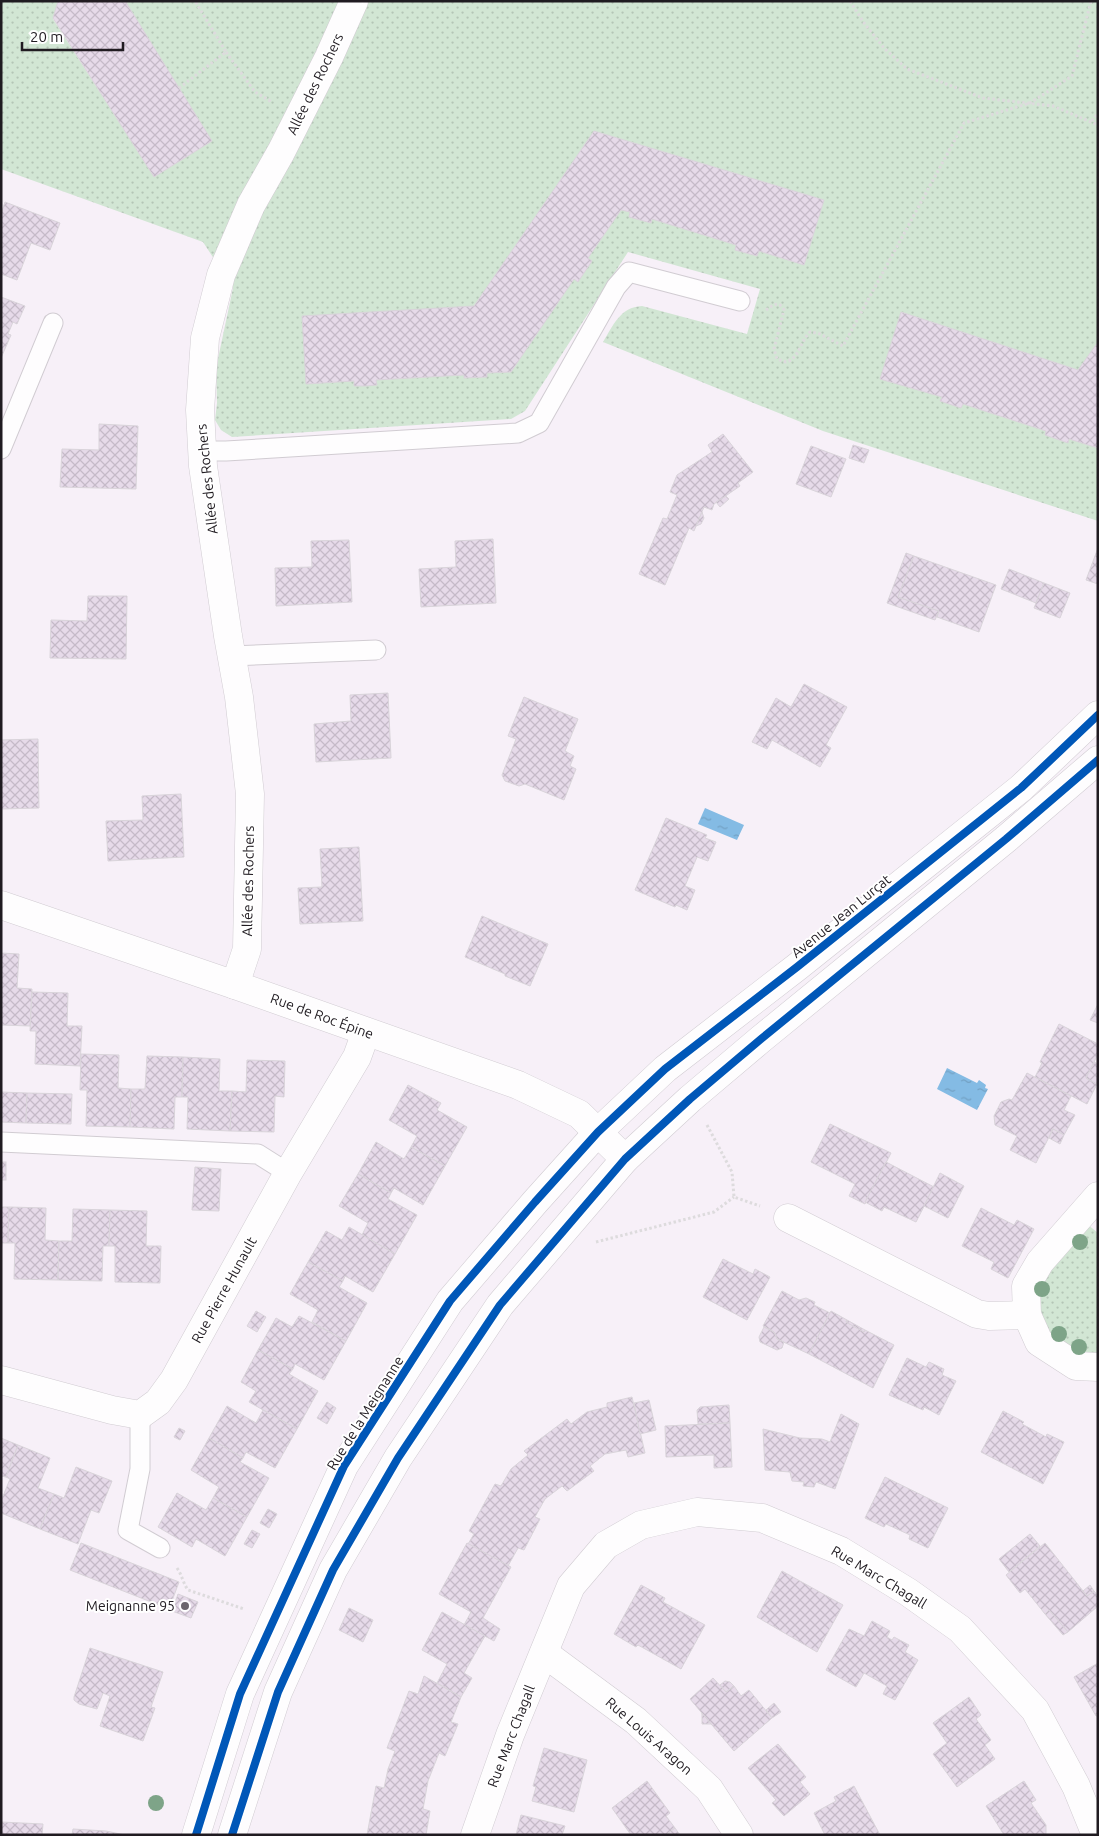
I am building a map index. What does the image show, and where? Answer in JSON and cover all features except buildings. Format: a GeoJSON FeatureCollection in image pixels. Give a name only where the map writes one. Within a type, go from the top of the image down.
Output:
{"type":"FeatureCollection","features":[{"type":"Feature","properties":{"kind":"street","name":"Allée des Rochers"},"geometry":{"type":"LineString","coordinates":[[235,985],[247,949],[250,794],[239,697],[202,451],[200,410],[205,338],[222,275],[251,206],[293,129],[329,57],[354,1]]}},
{"type":"Feature","properties":{"kind":"street","name":"Avenue Jean Lurçat"},"geometry":{"type":"LineString","coordinates":[[598,1132],[665,1069],[797,967],[1021,788],[1098,715]]}},
{"type":"Feature","properties":{"kind":"street"},"geometry":{"type":"LineString","coordinates":[[232,1835],[278,1692],[333,1570],[398,1458],[500,1305],[625,1159],[690,1099],[761,1038],[1006,839],[1098,760]]}},
{"type":"Feature","properties":{"kind":"street","name":"Rue de Roc Épine"},"geometry":{"type":"LineString","coordinates":[[1,906],[235,985],[518,1085],[579,1114],[625,1159]]}},
{"type":"Feature","properties":{"kind":"street","name":"Rue Pierre Hunault"},"geometry":{"type":"LineString","coordinates":[[140,1414],[158,1402],[174,1380],[288,1173],[357,1057],[366,1032]]}},
{"type":"Feature","properties":{"kind":"street","name":"Rue de la Meignanne"},"geometry":{"type":"LineString","coordinates":[[196,1835],[240,1694],[344,1466],[450,1301],[598,1132]]}},
{"type":"Feature","properties":{"kind":"street"},"geometry":{"type":"LineString","coordinates":[[1098,1196],[1040,1262],[1026,1286],[1027,1315],[1039,1342],[1076,1366],[1098,1367]]}},
{"type":"Feature","properties":{"kind":"street"},"geometry":{"type":"LineString","coordinates":[[788,1218],[977,1314],[989,1316],[1027,1315]]}},
{"type":"Feature","properties":{"kind":"street"},"geometry":{"type":"LineString","coordinates":[[1,1380],[112,1410],[140,1414]]}},
{"type":"Feature","properties":{"kind":"street","name":"Rue Marc Chagall"},"geometry":{"type":"LineString","coordinates":[[475,1835],[510,1735],[571,1586],[606,1545],[641,1525],[696,1512],[762,1518],[841,1551],[908,1592],[960,1629],[1035,1710],[1076,1786],[1096,1835]]}},
{"type":"Feature","properties":{"kind":"street","name":"Rue Louis Aragon"},"geometry":{"type":"LineString","coordinates":[[544,1653],[636,1721],[709,1789],[739,1835]]}},
{"type":"Feature","properties":{"kind":"lane"},"geometry":{"type":"LineString","coordinates":[[202,451],[518,433],[539,423],[616,287],[629,272],[740,300]]}},
{"type":"Feature","properties":{"kind":"lane"},"geometry":{"type":"LineString","coordinates":[[1,450],[53,323]]}},
{"type":"Feature","properties":{"kind":"lane"},"geometry":{"type":"LineString","coordinates":[[232,656],[376,650]]}},
{"type":"Feature","properties":{"kind":"lane"},"geometry":{"type":"LineString","coordinates":[[1,1142],[258,1154],[288,1173]]}},
{"type":"Feature","properties":{"kind":"lane"},"geometry":{"type":"LineString","coordinates":[[140,1414],[140,1468],[128,1530],[160,1548]]}},
{"type":"Feature","properties":{"kind":"path"},"geometry":{"type":"LineString","coordinates":[[195,1],[226,52],[254,92],[275,104],[293,129]]}},
{"type":"Feature","properties":{"kind":"path"},"geometry":{"type":"LineString","coordinates":[[850,1],[864,23],[884,48],[907,69],[983,98],[1053,106],[1098,125]]}},
{"type":"Feature","properties":{"kind":"path"},"geometry":{"type":"LineString","coordinates":[[740,300],[754,310],[767,310],[774,304],[782,306],[784,315],[774,349],[777,359],[781,361],[786,362],[795,357],[806,335],[810,332],[818,333],[843,346],[964,123],[1030,103],[1072,76],[1091,1]]}},
{"type":"Feature","properties":{"kind":"path"},"geometry":{"type":"LineString","coordinates":[[179,88],[226,52]]}},
{"type":"Feature","properties":{"kind":"path"},"geometry":{"type":"LineString","coordinates":[[1092,121],[1098,112]]}},
{"type":"Feature","properties":{"kind":"path"},"geometry":{"type":"LineString","coordinates":[[706,1122],[732,1172],[734,1197]]}},
{"type":"Feature","properties":{"kind":"path"},"geometry":{"type":"LineString","coordinates":[[734,1197],[788,1218]]}},
{"type":"Feature","properties":{"kind":"path"},"geometry":{"type":"LineString","coordinates":[[587,1243],[603,1241],[714,1212],[734,1197]]}},
{"type":"Feature","properties":{"kind":"path"},"geometry":{"type":"LineString","coordinates":[[160,1548],[182,1575],[188,1590],[247,1610]]}},
{"type":"Feature","properties":{"kind":"green space"},"geometry":{"type":"Polygon","coordinates":[[[1,1],[58,1],[53,19],[154,177],[212,141],[127,4],[127,1],[1098,1],[1098,342],[1078,370],[901,312],[880,379],[942,397],[941,401],[961,408],[963,404],[1046,431],[1045,435],[1068,443],[1069,439],[1098,448],[1098,521],[823,431],[603,342],[618,318],[634,307],[642,306],[747,334],[760,289],[628,252],[525,411],[511,419],[232,437],[221,430],[215,420],[217,403],[216,368],[233,288],[203,242],[1,169],[1,1]],[[594,131],[474,306],[306,384],[354,381],[354,386],[377,385],[376,380],[464,375],[465,378],[487,377],[487,373],[511,372],[574,279],[578,282],[592,261],[588,258],[621,210],[630,212],[629,217],[651,223],[652,219],[736,245],[735,250],[757,256],[759,251],[804,265],[824,200],[594,131]]]}},
{"type":"Feature","properties":{"kind":"green space"},"geometry":{"type":"Polygon","coordinates":[[[1087,1224],[1098,1233],[1098,1355],[1072,1353],[1039,1324],[1039,1278],[1087,1224]]]}},
{"type":"Feature","properties":{"kind":"water"},"geometry":{"type":"Polygon","coordinates":[[[705,808],[744,825],[737,840],[698,824],[705,808]]]}},
{"type":"Feature","properties":{"kind":"water"},"geometry":{"type":"Polygon","coordinates":[[[947,1068],[977,1083],[979,1080],[986,1085],[985,1088],[988,1089],[977,1110],[937,1089],[947,1068]]]}},
{"type":"Feature","properties":{"kind":"cycle path"},"geometry":{"type":"LineString","coordinates":[[196,1835],[240,1694],[344,1466],[450,1301],[598,1132],[665,1069],[797,967],[1021,788],[1098,715]]}},
{"type":"Feature","properties":{"kind":"cycle path"},"geometry":{"type":"LineString","coordinates":[[232,1835],[278,1692],[333,1570],[398,1458],[500,1305],[625,1159],[690,1099],[1006,839],[1098,760]]}},
{"type":"Feature","properties":{"kind":"place","name":"Meignanne 95"},"geometry":{"type":"Point","coordinates":[185,1606]}}]}
